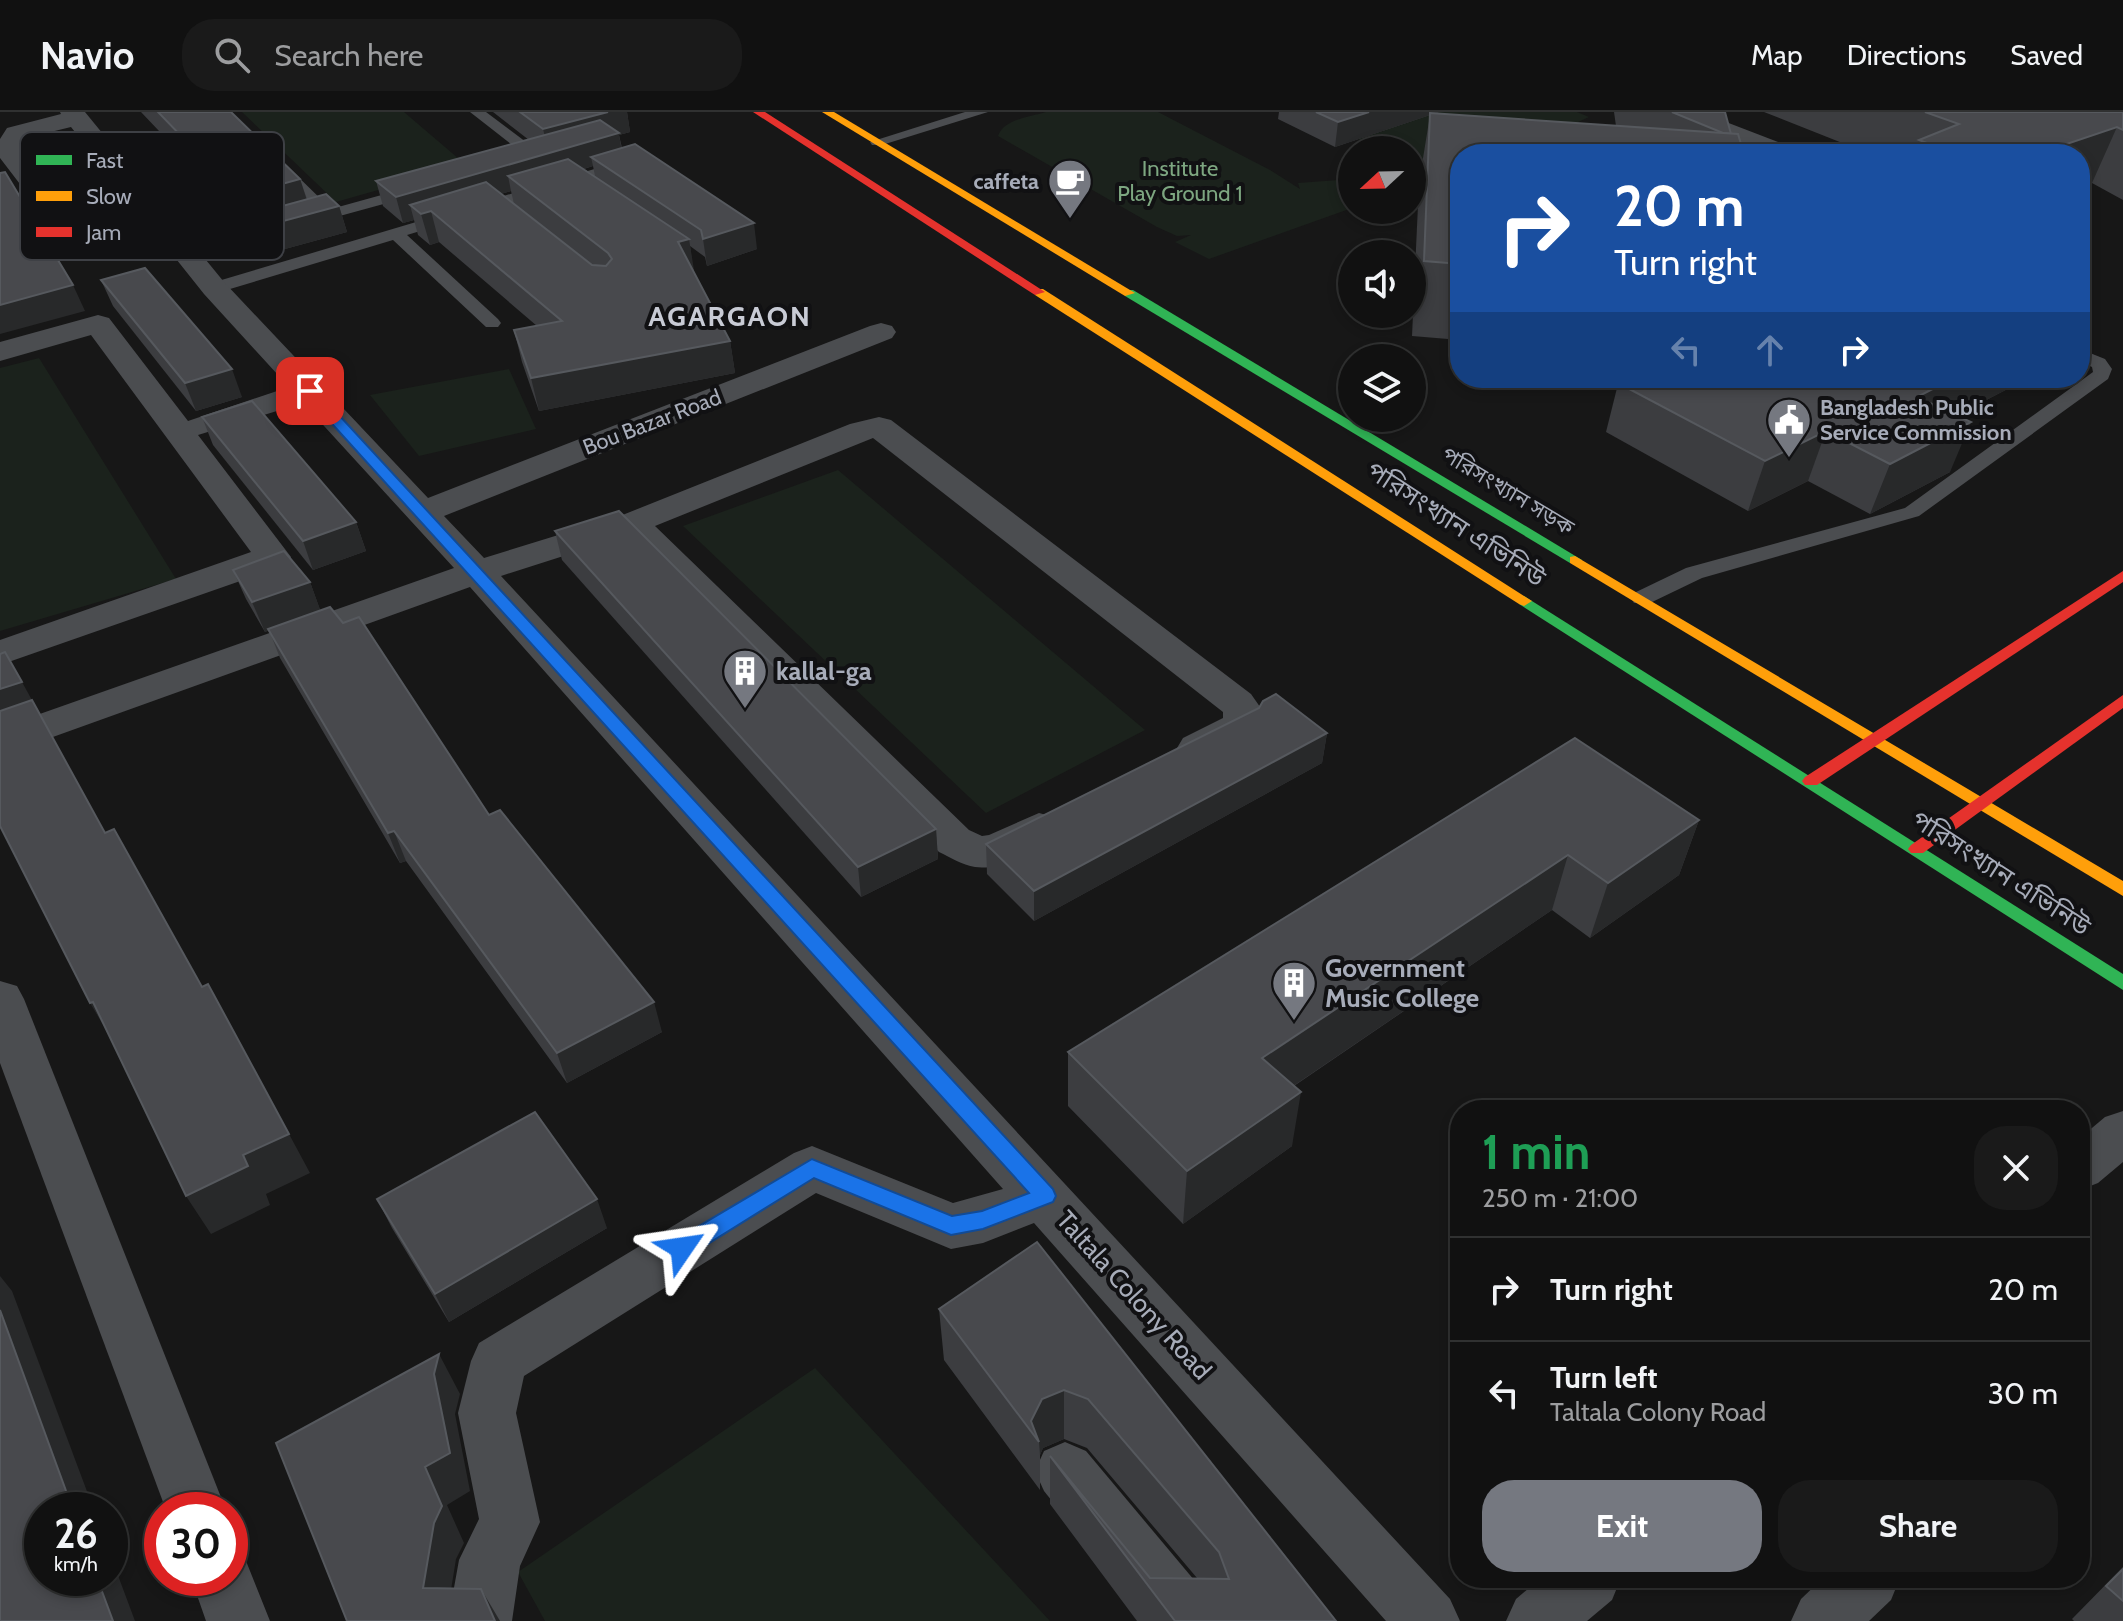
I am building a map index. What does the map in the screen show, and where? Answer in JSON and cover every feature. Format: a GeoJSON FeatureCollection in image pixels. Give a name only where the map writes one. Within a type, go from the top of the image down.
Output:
{"type":"FeatureCollection","features":[{"type":"Feature","properties":{"kind":"street"},"geometry":{"type":"LineString","coordinates":[[0,115],[13,112]]}},
{"type":"Feature","properties":{"kind":"street","name":"পরিসংখ্যান এভিনিউ"},"geometry":{"type":"LineString","coordinates":[[758,112],[1811,781],[2123,983]]}},
{"type":"Feature","properties":{"kind":"street","name":"পরিসংখ্যান সড়ক"},"geometry":{"type":"LineString","coordinates":[[827,112],[2123,889]]}},
{"type":"Feature","properties":{"kind":"street"},"geometry":{"type":"LineString","coordinates":[[1678,112],[1761,144]]}},
{"type":"Feature","properties":{"kind":"street"},"geometry":{"type":"LineString","coordinates":[[20,167],[7,150],[16,133],[74,115]]}},
{"type":"Feature","properties":{"kind":"street","name":"Taltala Colony Road"},"geometry":{"type":"LineString","coordinates":[[74,115],[88,132]]}},
{"type":"Feature","properties":{"kind":"street","name":"Taltala Colony Road"},"geometry":{"type":"LineString","coordinates":[[192,260],[1428,1621]]}},
{"type":"Feature","properties":{"kind":"street"},"geometry":{"type":"LineString","coordinates":[[0,352],[98,324],[273,557],[0,653]]}},
{"type":"Feature","properties":{"kind":"street","name":"Bou Bazar Road"},"geometry":{"type":"LineString","coordinates":[[423,512],[881,332]]}},
{"type":"Feature","properties":{"kind":"street"},"geometry":{"type":"LineString","coordinates":[[180,433],[310,391]]}},
{"type":"Feature","properties":{"kind":"street"},"geometry":{"type":"LineString","coordinates":[[0,743],[477,572],[632,523],[862,431],[879,427],[1224,693],[1245,714],[1240,726],[1169,763]]}},
{"type":"Feature","properties":{"kind":"street"},"geometry":{"type":"LineString","coordinates":[[632,523],[954,841],[977,852],[998,849],[1069,813]]}},
{"type":"Feature","properties":{"kind":"street"},"geometry":{"type":"LineString","coordinates":[[1811,781],[2123,575]]}},
{"type":"Feature","properties":{"kind":"street"},"geometry":{"type":"LineString","coordinates":[[1917,849],[2123,700]]}},
{"type":"Feature","properties":{"kind":"street"},"geometry":{"type":"LineString","coordinates":[[5,1025],[189,1492]]}},
{"type":"Feature","properties":{"kind":"street"},"geometry":{"type":"LineString","coordinates":[[2090,1160],[2123,1132]]}},
{"type":"Feature","properties":{"kind":"street"},"geometry":{"type":"LineString","coordinates":[[480,1621],[490,1560],[510,1522],[487,1413],[499,1361],[812,1168],[951,1226],[983,1220],[1045,1196]]}},
{"type":"Feature","properties":{"kind":"street"},"geometry":{"type":"LineString","coordinates":[[1065,1471],[1188,1621]]}},
{"type":"Feature","properties":{"kind":"street"},"geometry":{"type":"LineString","coordinates":[[1823,1621],[1858,1588]]}},
{"type":"Feature","properties":{"kind":"street"},"geometry":{"type":"LineString","coordinates":[[229,1596],[238,1621]]}},
{"type":"Feature","properties":{"kind":"lane"},"geometry":{"type":"LineString","coordinates":[[477,112],[529,151],[527,158],[505,166]]}},
{"type":"Feature","properties":{"kind":"lane"},"geometry":{"type":"LineString","coordinates":[[877,142],[981,112]]}},
{"type":"Feature","properties":{"kind":"lane"},"geometry":{"type":"LineString","coordinates":[[214,288],[396,234],[502,208],[576,179],[642,160]]}},
{"type":"Feature","properties":{"kind":"lane"},"geometry":{"type":"LineString","coordinates":[[284,171],[328,215]]}},
{"type":"Feature","properties":{"kind":"lane"},"geometry":{"type":"LineString","coordinates":[[576,179],[600,196]]}},
{"type":"Feature","properties":{"kind":"lane"},"geometry":{"type":"LineString","coordinates":[[284,227],[431,186]]}},
{"type":"Feature","properties":{"kind":"lane"},"geometry":{"type":"LineString","coordinates":[[396,234],[492,323]]}},
{"type":"Feature","properties":{"kind":"lane"},"geometry":{"type":"LineString","coordinates":[[2090,359],[2103,369],[2101,375],[2090,383]]}},
{"type":"Feature","properties":{"kind":"lane"},"geometry":{"type":"LineString","coordinates":[[1642,598],[1694,573],[1912,512],[2083,388]]}},
{"type":"Feature","properties":{"kind":"green space"},"geometry":{"type":"Polygon","coordinates":[[[242,112],[404,112],[466,165],[336,202],[284,152],[284,132],[263,132],[242,112]]]}},
{"type":"Feature","properties":{"kind":"green space","name":"Institute Play Ground 1"},"geometry":{"type":"Polygon","coordinates":[[[1046,112],[1158,112],[1270,170],[1300,189],[1298,183],[1338,180],[1338,213],[1209,259],[1175,242],[1191,235],[1177,236],[1157,227],[998,136],[1006,126],[1046,112]]]}},
{"type":"Feature","properties":{"kind":"green space"},"geometry":{"type":"Polygon","coordinates":[[[1577,112],[1589,117],[1578,122],[1570,131],[1508,144],[1450,144],[1450,174],[1426,182],[1426,136],[1367,136],[1383,131],[1345,113],[1577,112]]]}},
{"type":"Feature","properties":{"kind":"green space"},"geometry":{"type":"Polygon","coordinates":[[[39,358],[176,579],[0,631],[0,368],[39,358]]]}},
{"type":"Feature","properties":{"kind":"green space"},"geometry":{"type":"Polygon","coordinates":[[[509,369],[536,429],[419,456],[370,395],[509,369]]]}},
{"type":"Feature","properties":{"kind":"green space"},"geometry":{"type":"Polygon","coordinates":[[[838,470],[1145,730],[986,813],[683,526],[838,470]]]}},
{"type":"Feature","properties":{"kind":"green space"},"geometry":{"type":"Polygon","coordinates":[[[815,1368],[1050,1621],[545,1621],[518,1572],[815,1368]]]}},
{"type":"Feature","properties":{"kind":"building"},"geometry":{"type":"Polygon","coordinates":[[[158,112],[231,112],[252,132],[177,132],[158,112]]]}},
{"type":"Feature","properties":{"kind":"building"},"geometry":{"type":"Polygon","coordinates":[[[520,112],[608,112],[543,129],[520,112]]]}},
{"type":"Feature","properties":{"kind":"building"},"geometry":{"type":"Polygon","coordinates":[[[1316,112],[1369,112],[1338,122],[1316,112]]]}},
{"type":"Feature","properties":{"kind":"building"},"geometry":{"type":"Polygon","coordinates":[[[1672,112],[1725,112],[1731,134],[1723,133],[1672,112]]]}},
{"type":"Feature","properties":{"kind":"building"},"geometry":{"type":"Polygon","coordinates":[[[1925,112],[2123,112],[2123,130],[2117,127],[2067,144],[1929,144],[1919,140],[1959,124],[1925,112]]]}},
{"type":"Feature","properties":{"kind":"building"},"geometry":{"type":"Polygon","coordinates":[[[1430,113],[1738,134],[1741,144],[1450,144],[1450,263],[1426,261],[1430,113]]]}},
{"type":"Feature","properties":{"kind":"building"},"geometry":{"type":"Polygon","coordinates":[[[600,120],[619,133],[396,197],[376,181],[600,120]]]}},
{"type":"Feature","properties":{"kind":"building"},"geometry":{"type":"Polygon","coordinates":[[[635,144],[754,223],[703,239],[701,230],[591,157],[635,144]]]}},
{"type":"Feature","properties":{"kind":"building"},"geometry":{"type":"Polygon","coordinates":[[[568,159],[689,239],[678,242],[730,341],[531,378],[514,330],[562,321],[431,211],[421,214],[410,205],[486,182],[592,265],[606,266],[612,259],[608,253],[508,176],[568,159]]]}},
{"type":"Feature","properties":{"kind":"building"},"geometry":{"type":"Polygon","coordinates":[[[284,163],[300,179],[284,183],[284,163]]]}},
{"type":"Feature","properties":{"kind":"building"},"geometry":{"type":"Polygon","coordinates":[[[5,172],[20,197],[20,260],[58,260],[73,285],[0,305],[0,173],[5,172]]]}},
{"type":"Feature","properties":{"kind":"building"},"geometry":{"type":"Polygon","coordinates":[[[326,194],[339,206],[284,221],[284,206],[326,194]]]}},
{"type":"Feature","properties":{"kind":"building"},"geometry":{"type":"Polygon","coordinates":[[[145,268],[232,369],[185,383],[101,280],[145,268]]]}},
{"type":"Feature","properties":{"kind":"building"},"geometry":{"type":"Polygon","coordinates":[[[1627,388],[1935,388],[1917,397],[1971,422],[1890,464],[1826,431],[1765,461],[1627,388]]]}},
{"type":"Feature","properties":{"kind":"building"},"geometry":{"type":"Polygon","coordinates":[[[252,401],[356,522],[303,541],[202,417],[252,401]]]}},
{"type":"Feature","properties":{"kind":"building","name":"kallal-ga"},"geometry":{"type":"Polygon","coordinates":[[[619,511],[936,829],[858,867],[555,531],[619,511]]]}},
{"type":"Feature","properties":{"kind":"building"},"geometry":{"type":"Polygon","coordinates":[[[284,551],[310,582],[252,602],[233,570],[284,551]]]}},
{"type":"Feature","properties":{"kind":"building"},"geometry":{"type":"Polygon","coordinates":[[[330,607],[343,623],[359,617],[489,815],[500,810],[654,1002],[557,1053],[394,831],[388,833],[268,629],[330,607]]]}},
{"type":"Feature","properties":{"kind":"building"},"geometry":{"type":"Polygon","coordinates":[[[5,652],[22,682],[0,689],[0,654],[5,652]]]}},
{"type":"Feature","properties":{"kind":"building"},"geometry":{"type":"Polygon","coordinates":[[[1276,694],[1327,733],[1034,891],[986,844],[1259,708],[1263,701],[1276,694]]]}},
{"type":"Feature","properties":{"kind":"building"},"geometry":{"type":"Polygon","coordinates":[[[32,700],[105,833],[114,829],[202,987],[208,984],[289,1134],[243,1155],[248,1166],[186,1196],[93,1002],[90,1003],[0,826],[0,711],[32,700]]]}},
{"type":"Feature","properties":{"kind":"building"},"geometry":{"type":"Polygon","coordinates":[[[1575,738],[1699,820],[1608,883],[1568,855],[1262,1058],[1301,1092],[1187,1171],[1068,1052],[1575,738]]]}},
{"type":"Feature","properties":{"kind":"building"},"geometry":{"type":"Polygon","coordinates":[[[535,1112],[597,1199],[435,1294],[377,1199],[535,1112]]]}},
{"type":"Feature","properties":{"kind":"building"},"geometry":{"type":"Polygon","coordinates":[[[1037,1242],[1336,1621],[1175,1621],[1050,1456],[1150,1578],[1229,1579],[1219,1552],[1088,1399],[1064,1390],[1042,1399],[1031,1421],[1039,1442],[939,1309],[1037,1242]]]}},
{"type":"Feature","properties":{"kind":"building"},"geometry":{"type":"Polygon","coordinates":[[[0,1310],[66,1492],[24,1492],[24,1596],[104,1596],[113,1621],[0,1621],[0,1310]]]}},
{"type":"Feature","properties":{"kind":"building"},"geometry":{"type":"Polygon","coordinates":[[[439,1354],[434,1374],[450,1453],[425,1467],[442,1506],[434,1523],[423,1588],[481,1589],[495,1621],[347,1621],[276,1443],[439,1354]]]}},
{"type":"Feature","properties":{"kind":"building"},"geometry":{"type":"Polygon","coordinates":[[[2123,1569],[2123,1601],[2106,1586],[2123,1569]]]}},
{"type":"Feature","properties":{"kind":"traffic: fast"},"geometry":{"type":"LineString","coordinates":[[1129,293],[1575,560]]}},
{"type":"Feature","properties":{"kind":"traffic: fast"},"geometry":{"type":"LineString","coordinates":[[1524,601],[2123,983]]}},
{"type":"Feature","properties":{"kind":"traffic: slow"},"geometry":{"type":"LineString","coordinates":[[827,112],[1129,293]]}},
{"type":"Feature","properties":{"kind":"traffic: slow"},"geometry":{"type":"LineString","coordinates":[[1039,292],[1524,601]]}},
{"type":"Feature","properties":{"kind":"traffic: slow"},"geometry":{"type":"LineString","coordinates":[[1575,560],[2123,889]]}},
{"type":"Feature","properties":{"kind":"traffic: jam"},"geometry":{"type":"LineString","coordinates":[[758,112],[1039,292]]}},
{"type":"Feature","properties":{"kind":"traffic: jam"},"geometry":{"type":"LineString","coordinates":[[1811,781],[2123,575]]}},
{"type":"Feature","properties":{"kind":"traffic: jam"},"geometry":{"type":"LineString","coordinates":[[1917,849],[2123,700]]}},
{"type":"Feature","properties":{"kind":"place","name":"caffeta"},"geometry":{"type":"Point","coordinates":[1070,220]}},
{"type":"Feature","properties":{"kind":"place","name":"Bangladesh Public Service Commission"},"geometry":{"type":"Point","coordinates":[1789,459]}},
{"type":"Feature","properties":{"kind":"place","name":"kallal-ga"},"geometry":{"type":"Point","coordinates":[745,710]}},
{"type":"Feature","properties":{"kind":"place","name":"Government Music College"},"geometry":{"type":"Point","coordinates":[1294,1022]}},
{"type":"Feature","properties":{"kind":"district","name":"AGARGAON"},"geometry":{"type":"Point","coordinates":[730,316]}},
{"type":"Feature","properties":{"kind":"route"},"geometry":{"type":"LineString","coordinates":[[310,391],[1045,1196],[983,1220],[951,1226],[812,1168],[682,1248]]}}]}
